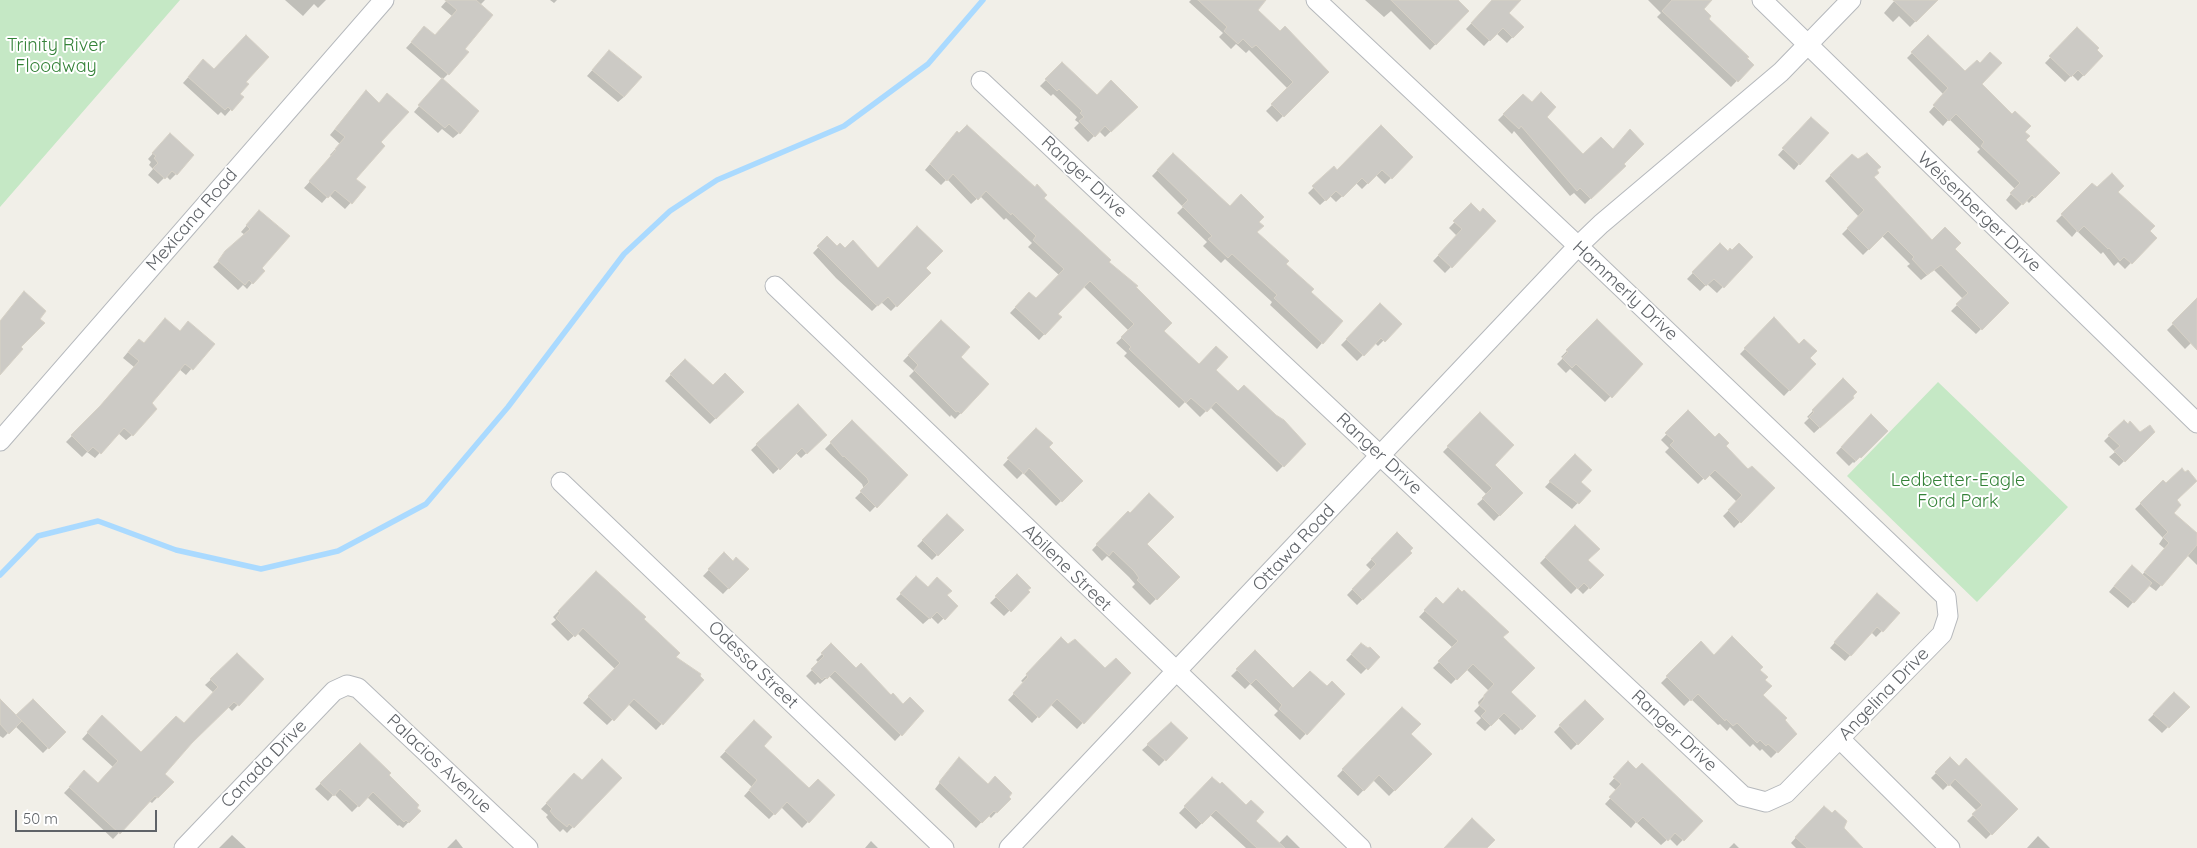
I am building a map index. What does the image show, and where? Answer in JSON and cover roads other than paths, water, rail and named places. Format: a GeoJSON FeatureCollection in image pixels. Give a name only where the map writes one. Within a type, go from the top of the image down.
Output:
{"type":"FeatureCollection","features":[{"type":"Feature","properties":{"kind":"street","name":"Mexicana Road"},"geometry":{"type":"LineString","coordinates":[[0,440],[384,0]]}},
{"type":"Feature","properties":{"kind":"street","name":"Hammerly Drive"},"geometry":{"type":"LineString","coordinates":[[1316,0],[1934,584]]}},
{"type":"Feature","properties":{"kind":"street","name":"Weisenberger Drive"},"geometry":{"type":"LineString","coordinates":[[1762,0],[2197,423]]}},
{"type":"Feature","properties":{"kind":"street","name":"Ottawa Road"},"geometry":{"type":"LineString","coordinates":[[1009,848],[1578,246],[1601,224],[1780,72],[1852,0]]}},
{"type":"Feature","properties":{"kind":"street","name":"Ranger Drive"},"geometry":{"type":"LineString","coordinates":[[982,81],[1743,796],[1766,802],[1786,793]]}},
{"type":"Feature","properties":{"kind":"street","name":"Abilene Street"},"geometry":{"type":"LineString","coordinates":[[775,286],[1176,673],[1361,848]]}},
{"type":"Feature","properties":{"kind":"street","name":"Odessa Street"},"geometry":{"type":"LineString","coordinates":[[561,482],[944,848]]}},
{"type":"Feature","properties":{"kind":"street","name":"Angelina Drive"},"geometry":{"type":"LineString","coordinates":[[1786,793],[1942,634],[1948,616],[1946,597],[1934,584]]}},
{"type":"Feature","properties":{"kind":"street","name":"Canada Drive"},"geometry":{"type":"LineString","coordinates":[[184,848],[334,691],[347,685]]}},
{"type":"Feature","properties":{"kind":"street","name":"Palacios Avenue"},"geometry":{"type":"LineString","coordinates":[[347,685],[358,688],[528,848]]}},
{"type":"Feature","properties":{"kind":"street"},"geometry":{"type":"LineString","coordinates":[[1840,739],[1950,848]]}},
{"type":"Feature","properties":{"kind":"waterway"},"geometry":{"type":"LineString","coordinates":[[0,575],[38,536],[98,521],[176,550],[261,569],[338,551],[426,504],[508,407],[624,254],[670,211],[717,180],[844,126],[928,64],[983,0]]}},
{"type":"Feature","properties":{"kind":"park label","name":"Trinity River Floodway"},"geometry":{"type":"Point","coordinates":[56,56]}},
{"type":"Feature","properties":{"kind":"park label","name":"Ledbetter-Eagle Ford Park"},"geometry":{"type":"Point","coordinates":[1958,491]}}]}
